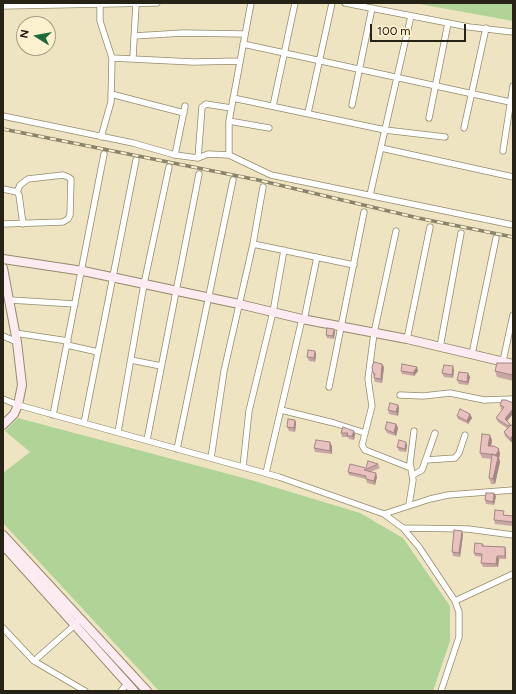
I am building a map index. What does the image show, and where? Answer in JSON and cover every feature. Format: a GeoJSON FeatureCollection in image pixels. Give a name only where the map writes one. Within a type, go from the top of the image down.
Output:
{"type":"FeatureCollection","features":[{"type":"Feature","properties":{"kind":"street"},"geometry":{"type":"LineString","coordinates":[[100,3],[100,21],[112,58],[111,102],[102,137]]}},
{"type":"Feature","properties":{"kind":"street"},"geometry":{"type":"LineString","coordinates":[[3,6],[33,4],[157,3]]}},
{"type":"Feature","properties":{"kind":"street"},"geometry":{"type":"LineString","coordinates":[[229,155],[229,121],[251,3]]}},
{"type":"Feature","properties":{"kind":"street"},"geometry":{"type":"LineString","coordinates":[[273,106],[295,3]]}},
{"type":"Feature","properties":{"kind":"street"},"geometry":{"type":"LineString","coordinates":[[308,113],[332,3]]}},
{"type":"Feature","properties":{"kind":"street"},"geometry":{"type":"LineString","coordinates":[[345,3],[448,23],[513,32]]}},
{"type":"Feature","properties":{"kind":"street"},"geometry":{"type":"LineString","coordinates":[[133,57],[136,4]]}},
{"type":"Feature","properties":{"kind":"street"},"geometry":{"type":"LineString","coordinates":[[352,105],[372,8]]}},
{"type":"Feature","properties":{"kind":"street"},"geometry":{"type":"LineString","coordinates":[[370,195],[412,16]]}},
{"type":"Feature","properties":{"kind":"street"},"geometry":{"type":"LineString","coordinates":[[429,118],[448,23]]}},
{"type":"Feature","properties":{"kind":"street"},"geometry":{"type":"LineString","coordinates":[[464,128],[486,28]]}},
{"type":"Feature","properties":{"kind":"street"},"geometry":{"type":"LineString","coordinates":[[134,36],[183,33],[245,34]]}},
{"type":"Feature","properties":{"kind":"street"},"geometry":{"type":"LineString","coordinates":[[243,44],[397,79],[510,102]]}},
{"type":"Feature","properties":{"kind":"street"},"geometry":{"type":"LineString","coordinates":[[112,58],[133,57],[193,62],[240,61]]}},
{"type":"Feature","properties":{"kind":"street"},"geometry":{"type":"LineString","coordinates":[[504,151],[513,86]]}},
{"type":"Feature","properties":{"kind":"street"},"geometry":{"type":"LineString","coordinates":[[111,94],[184,113]]}},
{"type":"Feature","properties":{"kind":"street"},"geometry":{"type":"LineString","coordinates":[[233,98],[385,130],[445,137]]}},
{"type":"Feature","properties":{"kind":"street"},"geometry":{"type":"LineString","coordinates":[[198,158],[202,107],[206,104],[231,108]]}},
{"type":"Feature","properties":{"kind":"street"},"geometry":{"type":"LineString","coordinates":[[175,155],[185,106]]}},
{"type":"Feature","properties":{"kind":"street"},"geometry":{"type":"LineString","coordinates":[[3,116],[133,143],[175,155],[198,158],[208,154],[229,155],[271,175],[513,225]]}},
{"type":"Feature","properties":{"kind":"street"},"geometry":{"type":"LineString","coordinates":[[229,121],[269,128]]}},
{"type":"Feature","properties":{"kind":"street"},"geometry":{"type":"LineString","coordinates":[[381,148],[513,177]]}},
{"type":"Feature","properties":{"kind":"street"},"geometry":{"type":"LineString","coordinates":[[53,415],[104,154]]}},
{"type":"Feature","properties":{"kind":"street"},"geometry":{"type":"LineString","coordinates":[[84,423],[136,160]]}},
{"type":"Feature","properties":{"kind":"street"},"geometry":{"type":"LineString","coordinates":[[118,432],[144,284],[169,167]]}},
{"type":"Feature","properties":{"kind":"street"},"geometry":{"type":"LineString","coordinates":[[146,440],[199,174]]}},
{"type":"Feature","properties":{"kind":"street"},"geometry":{"type":"LineString","coordinates":[[3,224],[23,224],[63,222],[68,219],[70,215],[71,179],[63,175],[28,179],[20,185],[17,192],[19,195],[23,224]]}},
{"type":"Feature","properties":{"kind":"street"},"geometry":{"type":"LineString","coordinates":[[177,449],[233,180]]}},
{"type":"Feature","properties":{"kind":"street"},"geometry":{"type":"LineString","coordinates":[[211,458],[224,371],[253,244],[263,187]]}},
{"type":"Feature","properties":{"kind":"street"},"geometry":{"type":"LineString","coordinates":[[3,189],[17,192]]}},
{"type":"Feature","properties":{"kind":"street"},"geometry":{"type":"LineString","coordinates":[[329,387],[364,212]]}},
{"type":"Feature","properties":{"kind":"street"},"geometry":{"type":"LineString","coordinates":[[407,339],[430,227]]}},
{"type":"Feature","properties":{"kind":"street"},"geometry":{"type":"LineString","coordinates":[[396,231],[374,333],[368,379],[372,406],[364,433],[362,448],[411,468]]}},
{"type":"Feature","properties":{"kind":"street"},"geometry":{"type":"LineString","coordinates":[[440,347],[461,232]]}},
{"type":"Feature","properties":{"kind":"street"},"geometry":{"type":"LineString","coordinates":[[472,354],[496,238]]}},
{"type":"Feature","properties":{"kind":"street"},"geometry":{"type":"LineString","coordinates":[[253,244],[354,266]]}},
{"type":"Feature","properties":{"kind":"street"},"geometry":{"type":"LineString","coordinates":[[243,467],[249,411],[273,312],[284,250]]}},
{"type":"Feature","properties":{"kind":"street"},"geometry":{"type":"LineString","coordinates":[[266,473],[317,257]]}},
{"type":"Feature","properties":{"kind":"street"},"geometry":{"type":"LineString","coordinates":[[3,259],[82,271],[303,319],[407,339],[513,364]]}},
{"type":"Feature","properties":{"kind":"street"},"geometry":{"type":"LineString","coordinates":[[3,272],[10,300],[22,385],[18,405],[14,414],[3,425]]}},
{"type":"Feature","properties":{"kind":"street"},"geometry":{"type":"LineString","coordinates":[[10,300],[75,304]]}},
{"type":"Feature","properties":{"kind":"street"},"geometry":{"type":"LineString","coordinates":[[503,362],[513,315]]}},
{"type":"Feature","properties":{"kind":"street"},"geometry":{"type":"LineString","coordinates":[[15,333],[67,343],[98,352]]}},
{"type":"Feature","properties":{"kind":"street"},"geometry":{"type":"LineString","coordinates":[[3,336],[17,342]]}},
{"type":"Feature","properties":{"kind":"street"},"geometry":{"type":"LineString","coordinates":[[131,360],[161,366]]}},
{"type":"Feature","properties":{"kind":"street"},"geometry":{"type":"LineString","coordinates":[[400,395],[422,396],[450,393],[484,400],[513,399]]}},
{"type":"Feature","properties":{"kind":"street"},"geometry":{"type":"LineString","coordinates":[[3,399],[53,415],[266,473],[384,514],[403,528],[419,547],[455,601],[459,612],[459,637],[441,691]]}},
{"type":"Feature","properties":{"kind":"street"},"geometry":{"type":"LineString","coordinates":[[280,410],[334,423],[364,433]]}},
{"type":"Feature","properties":{"kind":"street"},"geometry":{"type":"LineString","coordinates":[[409,505],[413,475],[411,468],[414,431]]}},
{"type":"Feature","properties":{"kind":"street"},"geometry":{"type":"LineString","coordinates":[[413,475],[422,470],[436,433]]}},
{"type":"Feature","properties":{"kind":"street"},"geometry":{"type":"LineString","coordinates":[[426,460],[455,458],[459,453],[465,435]]}},
{"type":"Feature","properties":{"kind":"street"},"geometry":{"type":"LineString","coordinates":[[384,514],[409,505],[448,495],[513,490]]}},
{"type":"Feature","properties":{"kind":"street"},"geometry":{"type":"LineString","coordinates":[[403,528],[468,529],[513,535]]}},
{"type":"Feature","properties":{"kind":"street"},"geometry":{"type":"LineString","coordinates":[[3,535],[7,549],[78,622],[116,657],[147,691]]}},
{"type":"Feature","properties":{"kind":"street"},"geometry":{"type":"LineString","coordinates":[[455,601],[513,574]]}},
{"type":"Feature","properties":{"kind":"street"},"geometry":{"type":"LineString","coordinates":[[34,661],[78,622]]}},
{"type":"Feature","properties":{"kind":"street"},"geometry":{"type":"LineString","coordinates":[[78,622],[109,664],[134,691]]}},
{"type":"Feature","properties":{"kind":"street"},"geometry":{"type":"LineString","coordinates":[[3,628],[34,661],[85,691]]}},
{"type":"Feature","properties":{"kind":"street"},"geometry":{"type":"LineString","coordinates":[[109,664],[116,657]]}},
{"type":"Feature","properties":{"kind":"street"},"geometry":{"type":"LineString","coordinates":[[121,691],[127,684]]}},
{"type":"Feature","properties":{"kind":"green space"},"geometry":{"type":"Polygon","coordinates":[[[414,3],[513,3],[513,21],[414,3]]]}},
{"type":"Feature","properties":{"kind":"green space"},"geometry":{"type":"Polygon","coordinates":[[[18,418],[251,480],[360,513],[403,538],[450,606],[450,641],[433,691],[159,691],[3,523],[3,473],[30,452],[5,431],[18,418]]]}},
{"type":"Feature","properties":{"kind":"building"},"geometry":{"type":"Polygon","coordinates":[[[327,328],[334,329],[333,336],[326,335],[327,328]]]}},
{"type":"Feature","properties":{"kind":"building"},"geometry":{"type":"Polygon","coordinates":[[[308,350],[315,351],[314,358],[307,357],[308,350]]]}},
{"type":"Feature","properties":{"kind":"building"},"geometry":{"type":"Polygon","coordinates":[[[374,362],[382,364],[381,379],[374,378],[375,374],[373,373],[372,367],[374,362]]]}},
{"type":"Feature","properties":{"kind":"building"},"geometry":{"type":"Polygon","coordinates":[[[497,363],[513,363],[512,375],[495,371],[497,363]]]}},
{"type":"Feature","properties":{"kind":"building"},"geometry":{"type":"Polygon","coordinates":[[[402,364],[417,367],[413,373],[401,371],[402,364]]]}},
{"type":"Feature","properties":{"kind":"building"},"geometry":{"type":"Polygon","coordinates":[[[444,365],[453,366],[452,375],[442,373],[444,365]]]}},
{"type":"Feature","properties":{"kind":"building"},"geometry":{"type":"Polygon","coordinates":[[[459,372],[468,373],[467,382],[457,380],[459,372]]]}},
{"type":"Feature","properties":{"kind":"building"},"geometry":{"type":"Polygon","coordinates":[[[502,400],[513,403],[513,411],[512,410],[505,419],[510,424],[508,426],[496,418],[504,407],[500,405],[502,400]]]}},
{"type":"Feature","properties":{"kind":"building"},"geometry":{"type":"Polygon","coordinates":[[[390,403],[398,405],[396,412],[388,410],[390,403]]]}},
{"type":"Feature","properties":{"kind":"building"},"geometry":{"type":"Polygon","coordinates":[[[460,409],[470,414],[467,421],[457,416],[460,409]]]}},
{"type":"Feature","properties":{"kind":"building"},"geometry":{"type":"Polygon","coordinates":[[[288,419],[295,420],[294,428],[287,427],[288,419]]]}},
{"type":"Feature","properties":{"kind":"building"},"geometry":{"type":"Polygon","coordinates":[[[387,422],[396,424],[394,433],[385,429],[387,422]]]}},
{"type":"Feature","properties":{"kind":"building"},"geometry":{"type":"Polygon","coordinates":[[[511,425],[513,427],[513,435],[510,439],[504,432],[511,425]]]}},
{"type":"Feature","properties":{"kind":"building"},"geometry":{"type":"Polygon","coordinates":[[[343,427],[354,431],[352,436],[347,436],[348,433],[341,433],[343,427]]]}},
{"type":"Feature","properties":{"kind":"building"},"geometry":{"type":"Polygon","coordinates":[[[482,434],[490,435],[488,446],[494,446],[499,449],[496,455],[480,453],[482,434]]]}},
{"type":"Feature","properties":{"kind":"building"},"geometry":{"type":"Polygon","coordinates":[[[316,440],[330,442],[330,451],[314,448],[316,440]]]}},
{"type":"Feature","properties":{"kind":"building"},"geometry":{"type":"Polygon","coordinates":[[[399,440],[406,442],[405,449],[397,447],[399,440]]]}},
{"type":"Feature","properties":{"kind":"building"},"geometry":{"type":"Polygon","coordinates":[[[492,454],[498,457],[493,479],[489,478],[492,454]]]}},
{"type":"Feature","properties":{"kind":"building"},"geometry":{"type":"Polygon","coordinates":[[[368,461],[378,464],[364,470],[376,473],[374,481],[366,479],[366,476],[348,472],[350,464],[366,468],[368,461]]]}},
{"type":"Feature","properties":{"kind":"building"},"geometry":{"type":"Polygon","coordinates":[[[486,493],[494,493],[493,502],[485,500],[486,493]]]}},
{"type":"Feature","properties":{"kind":"building"},"geometry":{"type":"Polygon","coordinates":[[[495,510],[504,511],[503,515],[513,516],[513,522],[494,520],[495,510]]]}},
{"type":"Feature","properties":{"kind":"building"},"geometry":{"type":"Polygon","coordinates":[[[454,530],[462,531],[459,553],[452,552],[454,530]]]}},
{"type":"Feature","properties":{"kind":"building"},"geometry":{"type":"Polygon","coordinates":[[[475,543],[483,544],[482,546],[505,547],[505,556],[497,556],[496,564],[481,563],[482,554],[474,553],[475,543]]]}},
{"type":"Feature","properties":{"kind":"railway"},"geometry":{"type":"LineString","coordinates":[[3,129],[258,180],[418,218],[513,237]]}}]}
